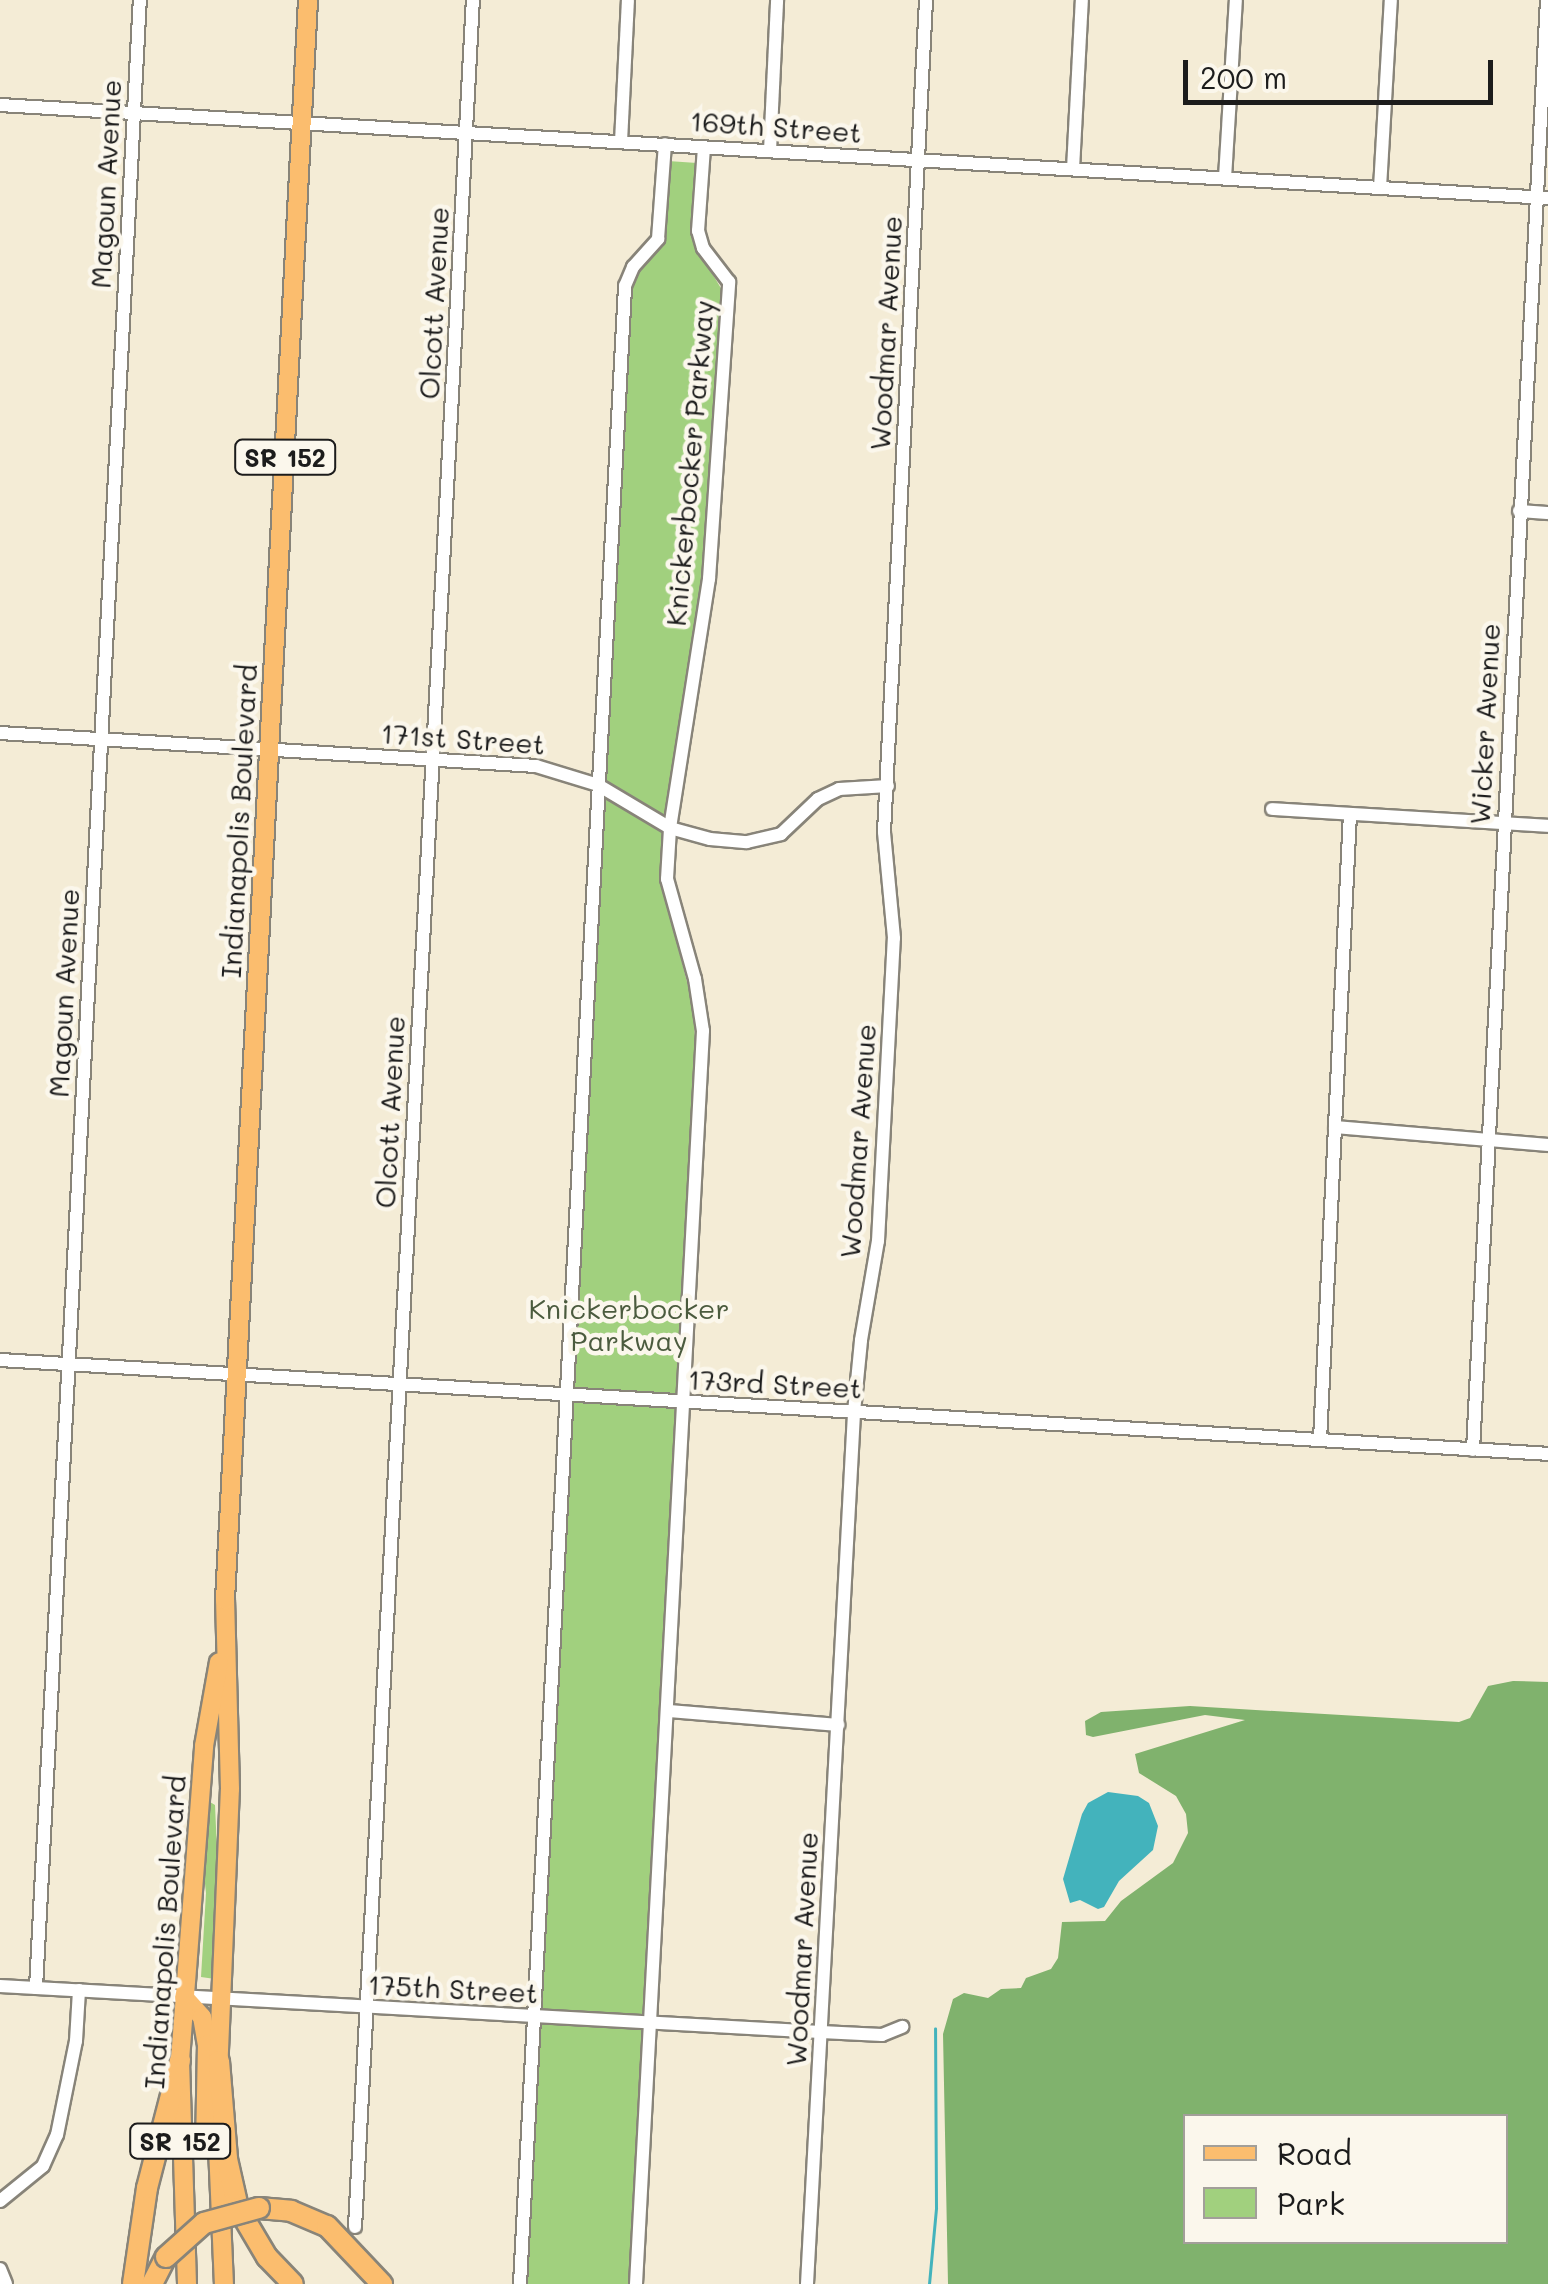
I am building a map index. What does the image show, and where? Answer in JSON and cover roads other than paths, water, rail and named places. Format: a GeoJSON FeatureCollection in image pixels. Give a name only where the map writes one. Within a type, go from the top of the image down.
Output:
{"type":"FeatureCollection","features":[{"type":"Feature","properties":{"kind":"highway"},"geometry":{"type":"LineString","coordinates":[[133,2284],[148,2188],[180,2060]]}},
{"type":"Feature","properties":{"kind":"highway"},"geometry":{"type":"LineString","coordinates":[[219,2062],[227,2159],[238,2208],[267,2257],[293,2284]]}},
{"type":"Feature","properties":{"kind":"highway"},"geometry":{"type":"LineString","coordinates":[[152,2284],[166,2257],[204,2223],[259,2208],[291,2211],[327,2226],[382,2284]]}},
{"type":"Feature","properties":{"kind":"main road","name":"Indianapolis Boulevard"},"geometry":{"type":"LineString","coordinates":[[224,2284],[216,2160],[230,1789],[223,1646],[308,0]]}},
{"type":"Feature","properties":{"kind":"main road","name":"Indianapolis Boulevard"},"geometry":{"type":"LineString","coordinates":[[187,2284],[180,2060],[200,1787],[223,1646]]}},
{"type":"Feature","properties":{"kind":"main road"},"geometry":{"type":"LineString","coordinates":[[206,1732],[228,1732]]}},
{"type":"Feature","properties":{"kind":"main road"},"geometry":{"type":"LineString","coordinates":[[200,1787],[230,1789]]}},
{"type":"Feature","properties":{"kind":"main road"},"geometry":{"type":"LineString","coordinates":[[184,1997],[202,2017],[207,2044],[204,2137],[220,2256]]}},
{"type":"Feature","properties":{"kind":"street","name":"Magoun Avenue"},"geometry":{"type":"LineString","coordinates":[[36,1988],[140,0]]}},
{"type":"Feature","properties":{"kind":"street","name":"Olcott Avenue"},"geometry":{"type":"LineString","coordinates":[[355,2226],[474,0]]}},
{"type":"Feature","properties":{"kind":"street"},"geometry":{"type":"LineString","coordinates":[[621,142],[628,0]]}},
{"type":"Feature","properties":{"kind":"street"},"geometry":{"type":"LineString","coordinates":[[770,151],[777,0]]}},
{"type":"Feature","properties":{"kind":"street","name":"Woodmar Avenue"},"geometry":{"type":"LineString","coordinates":[[807,2284],[854,1412],[860,1340],[878,1241],[894,938],[885,853],[926,0]]}},
{"type":"Feature","properties":{"kind":"street"},"geometry":{"type":"LineString","coordinates":[[1073,169],[1082,0]]}},
{"type":"Feature","properties":{"kind":"street"},"geometry":{"type":"LineString","coordinates":[[1225,178],[1236,0]]}},
{"type":"Feature","properties":{"kind":"street"},"geometry":{"type":"LineString","coordinates":[[1380,188],[1391,0]]}},
{"type":"Feature","properties":{"kind":"street","name":"Wicker Avenue"},"geometry":{"type":"LineString","coordinates":[[1473,1450],[1519,511],[1542,197],[1546,0]]}},
{"type":"Feature","properties":{"kind":"street","name":"169th Street"},"geometry":{"type":"LineString","coordinates":[[0,105],[1542,197]]}},
{"type":"Feature","properties":{"kind":"street"},"geometry":{"type":"LineString","coordinates":[[520,2284],[625,286],[633,266],[658,239],[664,144]]}},
{"type":"Feature","properties":{"kind":"street","name":"Knickerbocker Parkway"},"geometry":{"type":"LineString","coordinates":[[636,2284],[654,2024],[703,1031],[695,979],[666,879],[670,828],[710,579],[729,282],[703,248],[698,231],[704,147]]}},
{"type":"Feature","properties":{"kind":"street"},"geometry":{"type":"LineString","coordinates":[[1519,511],[1548,513]]}},
{"type":"Feature","properties":{"kind":"street","name":"171st Street"},"geometry":{"type":"LineString","coordinates":[[0,733],[536,766],[598,786],[670,828],[710,840],[747,842],[780,834],[818,799],[839,789],[888,786]]}},
{"type":"Feature","properties":{"kind":"street"},"geometry":{"type":"LineString","coordinates":[[1272,809],[1548,826]]}},
{"type":"Feature","properties":{"kind":"street"},"geometry":{"type":"LineString","coordinates":[[1320,1440],[1350,814]]}},
{"type":"Feature","properties":{"kind":"street"},"geometry":{"type":"LineString","coordinates":[[1335,1127],[1548,1145]]}},
{"type":"Feature","properties":{"kind":"street","name":"173rd Street"},"geometry":{"type":"LineString","coordinates":[[0,1360],[1548,1454]]}},
{"type":"Feature","properties":{"kind":"street"},"geometry":{"type":"LineString","coordinates":[[668,1712],[838,1725]]}},
{"type":"Feature","properties":{"kind":"street","name":"175th Street"},"geometry":{"type":"LineString","coordinates":[[0,1986],[882,2035],[902,2027]]}},
{"type":"Feature","properties":{"kind":"street"},"geometry":{"type":"LineString","coordinates":[[0,2201],[43,2166],[57,2135],[76,2041],[78,1990]]}},
{"type":"Feature","properties":{"kind":"street"},"geometry":{"type":"LineString","coordinates":[[0,2269],[6,2284]]}},
{"type":"Feature","properties":{"kind":"water"},"geometry":{"type":"Polygon","coordinates":[[[1108,1792],[1138,1796],[1149,1803],[1158,1826],[1153,1850],[1119,1881],[1104,1907],[1098,1909],[1080,1900],[1070,1903],[1063,1879],[1082,1814],[1088,1803],[1108,1792]]]}},
{"type":"Feature","properties":{"kind":"waterway"},"geometry":{"type":"LineString","coordinates":[[929,2284],[936,2208],[935,2029]]}}]}
